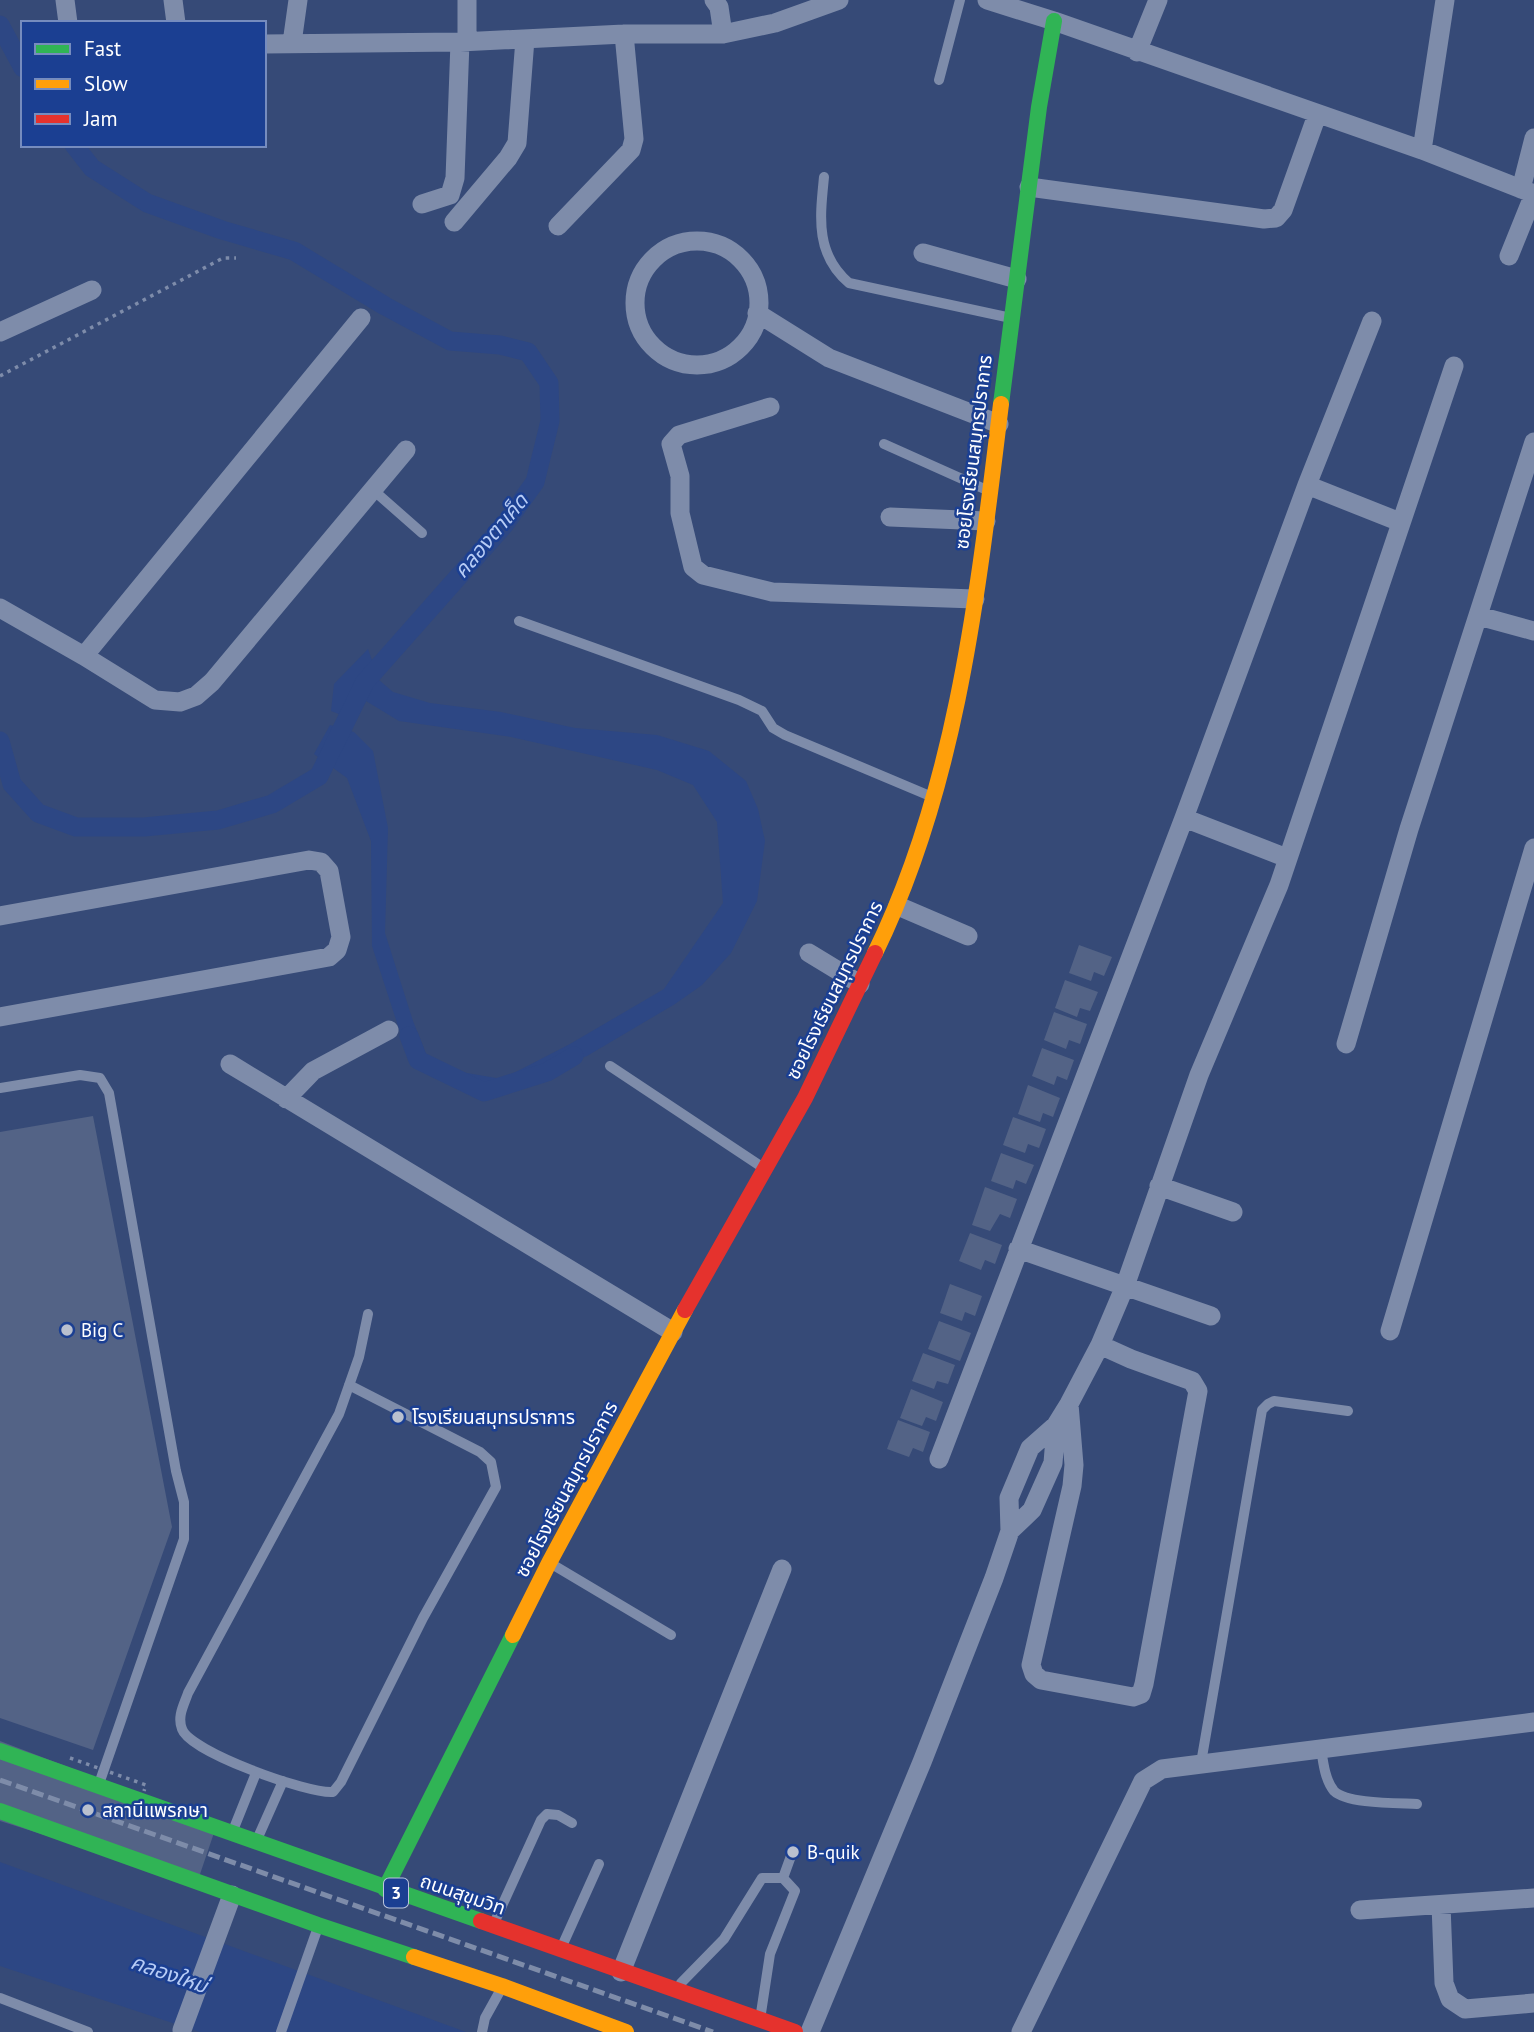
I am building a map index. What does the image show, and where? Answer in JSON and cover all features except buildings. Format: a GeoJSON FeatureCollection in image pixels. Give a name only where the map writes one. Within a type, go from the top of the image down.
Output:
{"type":"FeatureCollection","features":[{"type":"Feature","properties":{"kind":"main road","name":"ซอยโรงเรียนสมุทรปราการ"},"geometry":{"type":"LineString","coordinates":[[385,1889],[549,1563],[673,1332],[805,1098],[898,906],[934,798],[963,671],[986,522],[1039,107],[1054,21]]}},
{"type":"Feature","properties":{"kind":"main road","name":"ถนนสุขุมวิท"},"geometry":{"type":"LineString","coordinates":[[0,1751],[561,1951],[619,1979],[672,1990],[794,2032]]}},
{"type":"Feature","properties":{"kind":"main road"},"geometry":{"type":"LineString","coordinates":[[0,1811],[318,1926],[606,2017],[626,2032]]}},
{"type":"Feature","properties":{"kind":"street"},"geometry":{"type":"LineString","coordinates":[[65,0],[68,21]]}},
{"type":"Feature","properties":{"kind":"street"},"geometry":{"type":"LineString","coordinates":[[173,0],[176,21]]}},
{"type":"Feature","properties":{"kind":"street"},"geometry":{"type":"LineString","coordinates":[[292,43],[298,0]]}},
{"type":"Feature","properties":{"kind":"street"},"geometry":{"type":"LineString","coordinates":[[422,204],[450,195],[455,178],[467,0]]}},
{"type":"Feature","properties":{"kind":"street"},"geometry":{"type":"LineString","coordinates":[[714,0],[719,7],[723,34]]}},
{"type":"Feature","properties":{"kind":"street"},"geometry":{"type":"LineString","coordinates":[[266,44],[463,42],[624,34],[723,34],[775,23],[793,8],[839,0]]}},
{"type":"Feature","properties":{"kind":"street"},"geometry":{"type":"LineString","coordinates":[[987,0],[1025,5],[1054,21],[1137,52],[1422,150],[1530,192]]}},
{"type":"Feature","properties":{"kind":"street"},"geometry":{"type":"LineString","coordinates":[[1137,52],[1158,0]]}},
{"type":"Feature","properties":{"kind":"street"},"geometry":{"type":"LineString","coordinates":[[1422,150],[1445,0]]}},
{"type":"Feature","properties":{"kind":"street"},"geometry":{"type":"LineString","coordinates":[[558,226],[631,150],[634,139],[624,34]]}},
{"type":"Feature","properties":{"kind":"street"},"geometry":{"type":"LineString","coordinates":[[454,222],[508,158],[517,143],[525,39]]}},
{"type":"Feature","properties":{"kind":"street"},"geometry":{"type":"LineString","coordinates":[[1029,187],[1264,219],[1276,218],[1283,210],[1318,115]]}},
{"type":"Feature","properties":{"kind":"street"},"geometry":{"type":"LineString","coordinates":[[1509,256],[1530,192],[1534,138]]}},
{"type":"Feature","properties":{"kind":"street"},"geometry":{"type":"LineString","coordinates":[[703,241],[725,247],[743,261],[755,281],[759,304],[757,313],[754,327],[742,346],[723,360],[701,365],[678,363],[658,352],[643,335],[635,313],[636,290],[644,269],[660,252],[681,242],[703,241]]}},
{"type":"Feature","properties":{"kind":"street"},"geometry":{"type":"LineString","coordinates":[[923,253],[1017,279]]}},
{"type":"Feature","properties":{"kind":"street"},"geometry":{"type":"LineString","coordinates":[[0,332],[92,290]]}},
{"type":"Feature","properties":{"kind":"street"},"geometry":{"type":"LineString","coordinates":[[757,313],[828,358],[999,424]]}},
{"type":"Feature","properties":{"kind":"street"},"geometry":{"type":"LineString","coordinates":[[84,656],[361,318]]}},
{"type":"Feature","properties":{"kind":"street"},"geometry":{"type":"LineString","coordinates":[[939,1458],[1184,818],[1307,485],[1372,321]]}},
{"type":"Feature","properties":{"kind":"street"},"geometry":{"type":"LineString","coordinates":[[810,2032],[922,1762],[1010,1531],[1009,1498],[1030,1448],[1056,1425],[1069,1404],[1100,1345],[1125,1286],[1199,1075],[1264,922],[1287,858],[1454,366]]}},
{"type":"Feature","properties":{"kind":"street"},"geometry":{"type":"LineString","coordinates":[[770,407],[679,435],[671,444],[680,476],[680,513],[693,567],[703,575],[772,592],[975,599]]}},
{"type":"Feature","properties":{"kind":"street"},"geometry":{"type":"LineString","coordinates":[[1346,1044],[1409,830],[1534,442]]}},
{"type":"Feature","properties":{"kind":"street"},"geometry":{"type":"LineString","coordinates":[[0,608],[155,700],[180,702],[196,696],[212,682],[406,450]]}},
{"type":"Feature","properties":{"kind":"street"},"geometry":{"type":"LineString","coordinates":[[1307,485],[1400,522]]}},
{"type":"Feature","properties":{"kind":"street"},"geometry":{"type":"LineString","coordinates":[[890,517],[986,522]]}},
{"type":"Feature","properties":{"kind":"street"},"geometry":{"type":"LineString","coordinates":[[1479,616],[1534,631]]}},
{"type":"Feature","properties":{"kind":"street"},"geometry":{"type":"LineString","coordinates":[[1184,818],[1287,858]]}},
{"type":"Feature","properties":{"kind":"street"},"geometry":{"type":"LineString","coordinates":[[1390,1331],[1534,848]]}},
{"type":"Feature","properties":{"kind":"street"},"geometry":{"type":"LineString","coordinates":[[0,916],[309,860],[321,862],[329,871],[341,937],[337,950],[329,957],[0,1017]]}},
{"type":"Feature","properties":{"kind":"street"},"geometry":{"type":"LineString","coordinates":[[898,906],[968,936]]}},
{"type":"Feature","properties":{"kind":"street"},"geometry":{"type":"LineString","coordinates":[[809,953],[860,984]]}},
{"type":"Feature","properties":{"kind":"street"},"geometry":{"type":"LineString","coordinates":[[286,1098],[313,1070],[389,1030]]}},
{"type":"Feature","properties":{"kind":"street"},"geometry":{"type":"LineString","coordinates":[[230,1064],[673,1332]]}},
{"type":"Feature","properties":{"kind":"street"},"geometry":{"type":"LineString","coordinates":[[1159,1186],[1233,1212]]}},
{"type":"Feature","properties":{"kind":"street"},"geometry":{"type":"LineString","coordinates":[[1018,1249],[1211,1316]]}},
{"type":"Feature","properties":{"kind":"street"},"geometry":{"type":"LineString","coordinates":[[1069,1404],[1074,1465],[1072,1486],[1031,1665],[1034,1674],[1041,1680],[1133,1697],[1141,1694],[1144,1684],[1198,1391],[1192,1381],[1100,1345]]}},
{"type":"Feature","properties":{"kind":"street"},"geometry":{"type":"LineString","coordinates":[[1010,1531],[1032,1510],[1053,1463],[1056,1425]]}},
{"type":"Feature","properties":{"kind":"street"},"geometry":{"type":"LineString","coordinates":[[619,1979],[782,1569]]}},
{"type":"Feature","properties":{"kind":"street"},"geometry":{"type":"LineString","coordinates":[[1021,2032],[1143,1781],[1162,1769],[1534,1722]]}},
{"type":"Feature","properties":{"kind":"street"},"geometry":{"type":"LineString","coordinates":[[182,2031],[232,1895]]}},
{"type":"Feature","properties":{"kind":"street"},"geometry":{"type":"LineString","coordinates":[[1360,1910],[1534,1898]]}},
{"type":"Feature","properties":{"kind":"street"},"geometry":{"type":"LineString","coordinates":[[1441,1905],[1444,1983],[1450,1999],[1465,2010],[1534,2003]]}},
{"type":"Feature","properties":{"kind":"lane"},"geometry":{"type":"LineString","coordinates":[[939,80],[960,0]]}},
{"type":"Feature","properties":{"kind":"lane"},"geometry":{"type":"LineString","coordinates":[[824,177],[821,238],[836,272],[849,283],[1012,318]]}},
{"type":"Feature","properties":{"kind":"lane"},"geometry":{"type":"LineString","coordinates":[[884,444],[990,492]]}},
{"type":"Feature","properties":{"kind":"lane"},"geometry":{"type":"LineString","coordinates":[[371,489],[422,533]]}},
{"type":"Feature","properties":{"kind":"lane"},"geometry":{"type":"LineString","coordinates":[[519,621],[739,701],[762,711],[773,728],[785,735],[934,798]]}},
{"type":"Feature","properties":{"kind":"lane"},"geometry":{"type":"LineString","coordinates":[[610,1066],[765,1169]]}},
{"type":"Feature","properties":{"kind":"lane"},"geometry":{"type":"LineString","coordinates":[[0,1088],[80,1075],[100,1078],[109,1093],[176,1471],[184,1502],[184,1539],[98,1784]]}},
{"type":"Feature","properties":{"kind":"lane"},"geometry":{"type":"LineString","coordinates":[[349,1385],[480,1452],[492,1462],[496,1487],[423,1618],[341,1782],[333,1792],[321,1793],[256,1773],[193,1741],[182,1731],[179,1716],[188,1693],[339,1414],[349,1385],[359,1357],[368,1314]]}},
{"type":"Feature","properties":{"kind":"lane"},"geometry":{"type":"LineString","coordinates":[[1201,1763],[1262,1410],[1274,1401],[1348,1411]]}},
{"type":"Feature","properties":{"kind":"lane"},"geometry":{"type":"LineString","coordinates":[[549,1563],[671,1635]]}},
{"type":"Feature","properties":{"kind":"lane"},"geometry":{"type":"LineString","coordinates":[[1321,1748],[1327,1777],[1335,1792],[1351,1799],[1417,1804]]}},
{"type":"Feature","properties":{"kind":"lane"},"geometry":{"type":"LineString","coordinates":[[232,1832],[256,1773]]}},
{"type":"Feature","properties":{"kind":"lane"},"geometry":{"type":"LineString","coordinates":[[256,1841],[283,1781]]}},
{"type":"Feature","properties":{"kind":"lane"},"geometry":{"type":"LineString","coordinates":[[493,1927],[541,1819],[547,1814],[553,1814],[572,1822]]}},
{"type":"Feature","properties":{"kind":"lane"},"geometry":{"type":"LineString","coordinates":[[783,1878],[791,1856]]}},
{"type":"Feature","properties":{"kind":"lane"},"geometry":{"type":"LineString","coordinates":[[561,1951],[599,1864]]}},
{"type":"Feature","properties":{"kind":"lane"},"geometry":{"type":"LineString","coordinates":[[672,1990],[724,1940],[762,1878],[783,1878],[795,1891],[770,1954],[760,2020]]}},
{"type":"Feature","properties":{"kind":"lane"},"geometry":{"type":"LineString","coordinates":[[281,2032],[318,1926]]}},
{"type":"Feature","properties":{"kind":"lane"},"geometry":{"type":"LineString","coordinates":[[482,2032],[485,2018],[502,1986]]}},
{"type":"Feature","properties":{"kind":"lane"},"geometry":{"type":"LineString","coordinates":[[0,1998],[88,2032]]}},
{"type":"Feature","properties":{"kind":"path"},"geometry":{"type":"LineString","coordinates":[[0,376],[223,258],[236,258]]}},
{"type":"Feature","properties":{"kind":"path"},"geometry":{"type":"LineString","coordinates":[[70,1758],[146,1785],[144,1791]]}},
{"type":"Feature","properties":{"kind":"water"},"geometry":{"type":"Polygon","coordinates":[[[368,649],[379,680],[393,692],[430,703],[501,712],[575,728],[657,735],[709,751],[746,781],[758,809],[765,841],[757,901],[731,953],[702,985],[587,1056],[509,1084],[479,1090],[418,1060],[401,1035],[372,946],[371,841],[347,778],[314,754],[330,725],[354,732],[373,751],[388,828],[385,933],[427,1056],[461,1072],[502,1079],[570,1044],[664,989],[723,903],[717,822],[693,785],[657,770],[511,737],[399,721],[366,701],[354,720],[331,711],[334,684],[368,649]]]}},
{"type":"Feature","properties":{"kind":"water","name":"คลองใหม่"},"geometry":{"type":"Polygon","coordinates":[[[0,1862],[466,2032],[200,2032],[0,1966],[0,1862]]]}},
{"type":"Feature","properties":{"kind":"waterway","name":"คลองตาเค็ด"},"geometry":{"type":"LineString","coordinates":[[0,25],[21,64]]}},
{"type":"Feature","properties":{"kind":"waterway","name":"คลองตาเค็ด"},"geometry":{"type":"LineString","coordinates":[[0,741],[12,784],[38,813],[76,827],[144,827],[218,820],[272,804],[319,776],[365,682],[505,524],[535,482],[550,421],[549,383],[528,352],[500,345],[450,341],[385,306],[294,251],[222,230],[147,203],[92,168],[76,147]]}},
{"type":"Feature","properties":{"kind":"waterway"},"geometry":{"type":"LineString","coordinates":[[409,1036],[418,1060],[484,1092],[547,1072],[574,1056]]}},
{"type":"Feature","properties":{"kind":"railway"},"geometry":{"type":"LineString","coordinates":[[0,1780],[713,2032]]}},
{"type":"Feature","properties":{"kind":"traffic: fast"},"geometry":{"type":"LineString","coordinates":[[1001,404],[1039,107],[1054,21]]}},
{"type":"Feature","properties":{"kind":"traffic: fast"},"geometry":{"type":"LineString","coordinates":[[385,1889],[513,1635]]}},
{"type":"Feature","properties":{"kind":"traffic: fast"},"geometry":{"type":"LineString","coordinates":[[0,1751],[481,1921]]}},
{"type":"Feature","properties":{"kind":"traffic: fast"},"geometry":{"type":"LineString","coordinates":[[0,1811],[414,1957]]}},
{"type":"Feature","properties":{"kind":"traffic: slow"},"geometry":{"type":"LineString","coordinates":[[875,953],[903,888],[926,822],[945,754],[973,615],[1001,404]]}},
{"type":"Feature","properties":{"kind":"traffic: slow"},"geometry":{"type":"LineString","coordinates":[[513,1635],[685,1310]]}},
{"type":"Feature","properties":{"kind":"traffic: slow"},"geometry":{"type":"LineString","coordinates":[[414,1957],[626,2032]]}},
{"type":"Feature","properties":{"kind":"traffic: jam"},"geometry":{"type":"LineString","coordinates":[[685,1310],[805,1098],[875,953]]}},
{"type":"Feature","properties":{"kind":"traffic: jam"},"geometry":{"type":"LineString","coordinates":[[481,1921],[795,2032]]}},
{"type":"Feature","properties":{"kind":"place","name":"Big C"},"geometry":{"type":"Point","coordinates":[67,1330]}},
{"type":"Feature","properties":{"kind":"place","name":"โรงเรียนสมุทรปราการ"},"geometry":{"type":"Point","coordinates":[398,1417]}},
{"type":"Feature","properties":{"kind":"place","name":"สถานีแพรกษา"},"geometry":{"type":"Point","coordinates":[88,1810]}},
{"type":"Feature","properties":{"kind":"place","name":"B-quik"},"geometry":{"type":"Point","coordinates":[793,1852]}}]}
